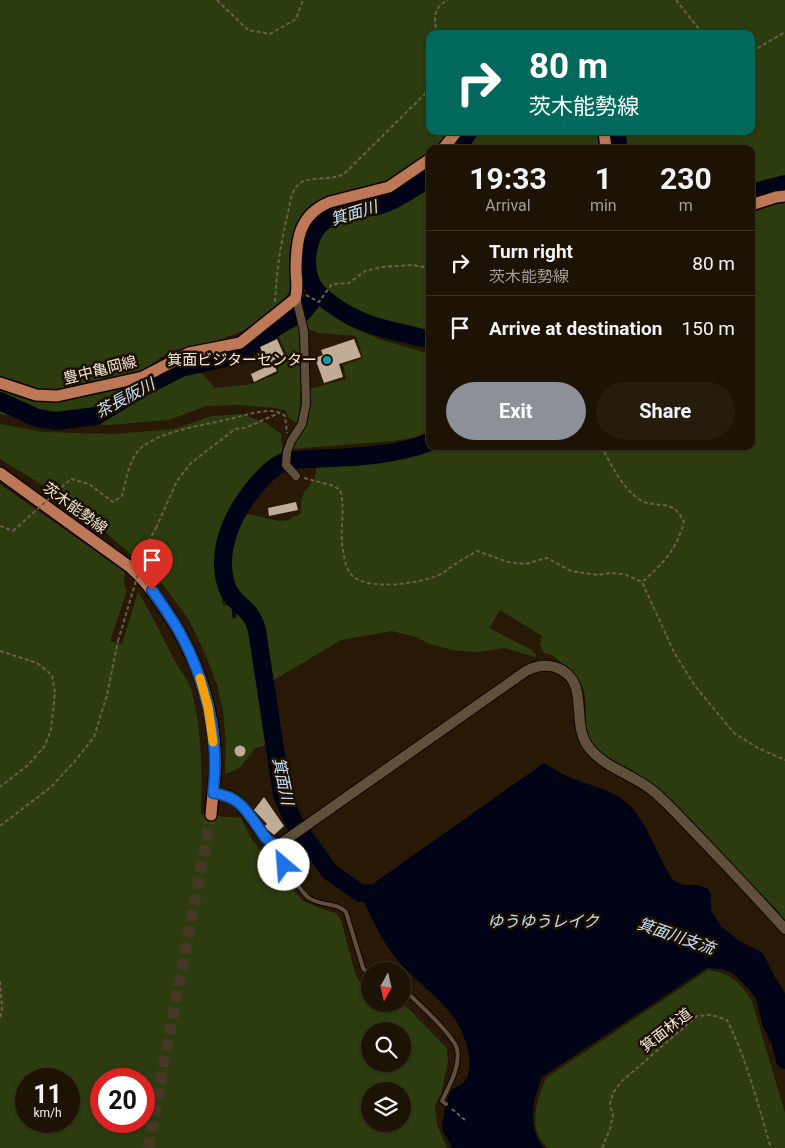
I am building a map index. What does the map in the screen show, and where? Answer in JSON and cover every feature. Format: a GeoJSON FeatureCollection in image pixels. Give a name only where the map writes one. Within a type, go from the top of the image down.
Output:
{"type":"FeatureCollection","features":[{"type":"Feature","properties":{"kind":"main road"},"geometry":{"type":"LineString","coordinates":[[446,145],[454,135]]}},
{"type":"Feature","properties":{"kind":"main road"},"geometry":{"type":"LineString","coordinates":[[296,297],[298,239],[301,228],[311,214],[330,202],[389,186],[426,162]]}},
{"type":"Feature","properties":{"kind":"main road"},"geometry":{"type":"LineString","coordinates":[[755,204],[785,196]]}},
{"type":"Feature","properties":{"kind":"main road","name":"豊中亀岡線"},"geometry":{"type":"LineString","coordinates":[[0,384],[36,394],[57,396],[143,377],[189,353],[240,343],[292,303],[296,297]]}},
{"type":"Feature","properties":{"kind":"main road","name":"茨木能勢線"},"geometry":{"type":"LineString","coordinates":[[0,473],[130,566],[144,578],[172,619],[198,671],[212,725],[215,756],[214,790],[210,815]]}},
{"type":"Feature","properties":{"kind":"street"},"geometry":{"type":"LineString","coordinates":[[296,297],[302,318],[305,350],[306,409],[302,424],[291,441],[287,452],[286,465],[296,476]]}},
{"type":"Feature","properties":{"kind":"street"},"geometry":{"type":"LineString","coordinates":[[214,790],[238,802],[267,840],[274,844],[283,843],[526,671],[536,666],[558,668],[575,685],[578,694],[581,732],[590,749],[604,761],[631,775],[653,791],[709,847],[785,929]]}},
{"type":"Feature","properties":{"kind":"lane"},"geometry":{"type":"LineString","coordinates":[[274,844],[274,850],[306,896],[318,903],[340,907],[346,912],[361,962]]}},
{"type":"Feature","properties":{"kind":"lane"},"geometry":{"type":"LineString","coordinates":[[411,996],[428,1012],[457,1048],[454,1073],[442,1101],[446,1104]]}},
{"type":"Feature","properties":{"kind":"path"},"geometry":{"type":"LineString","coordinates":[[217,0],[248,30],[270,34],[296,19],[303,0]]}},
{"type":"Feature","properties":{"kind":"path"},"geometry":{"type":"LineString","coordinates":[[437,30],[434,23],[435,13],[439,6],[448,0]]}},
{"type":"Feature","properties":{"kind":"path"},"geometry":{"type":"LineString","coordinates":[[676,0],[700,30]]}},
{"type":"Feature","properties":{"kind":"path"},"geometry":{"type":"LineString","coordinates":[[755,48],[785,32]]}},
{"type":"Feature","properties":{"kind":"path"},"geometry":{"type":"LineString","coordinates":[[310,296],[320,301],[334,283],[349,283],[362,273],[375,268],[412,265],[426,267]]}},
{"type":"Feature","properties":{"kind":"path"},"geometry":{"type":"LineString","coordinates":[[0,526],[14,531],[71,479],[90,484],[113,502],[122,496],[131,464],[140,448],[149,442],[174,432],[244,415],[269,411],[279,412],[285,416],[286,420],[287,452]]}},
{"type":"Feature","properties":{"kind":"path"},"geometry":{"type":"LineString","coordinates":[[0,826],[51,787],[94,737],[107,695],[118,641],[147,544],[177,481],[191,463],[235,429],[245,428],[279,412]]}},
{"type":"Feature","properties":{"kind":"path"},"geometry":{"type":"LineString","coordinates":[[603,450],[624,486],[637,498],[644,502],[674,507],[680,513],[684,522],[679,539],[661,566],[642,582]]}},
{"type":"Feature","properties":{"kind":"path"},"geometry":{"type":"LineString","coordinates":[[296,476],[334,486],[340,490],[342,497],[340,527],[343,549],[349,573],[358,579],[376,584],[392,585],[424,580],[442,573],[477,551],[508,562],[525,564],[546,558],[571,571],[598,575],[610,573],[624,574],[642,582],[674,652],[695,686],[734,732],[758,748],[785,760]]}},
{"type":"Feature","properties":{"kind":"path"},"geometry":{"type":"LineString","coordinates":[[0,651],[37,663],[52,676],[55,693],[51,730],[44,747],[27,766],[0,787]]}},
{"type":"Feature","properties":{"kind":"path"},"geometry":{"type":"LineString","coordinates":[[0,982],[2,1008],[0,1020]]}},
{"type":"Feature","properties":{"kind":"path","name":"箕面林道"},"geometry":{"type":"LineString","coordinates":[[602,1148],[610,1129],[613,1115],[610,1104],[611,1098],[622,1081],[697,1016],[712,1015],[727,1020],[733,1032],[771,1148]]}},
{"type":"Feature","properties":{"kind":"path"},"geometry":{"type":"LineString","coordinates":[[446,1104],[465,1120]]}},
{"type":"Feature","properties":{"kind":"green space"},"geometry":{"type":"Polygon","coordinates":[[[0,0],[785,0],[785,179],[755,186],[755,145],[625,145],[624,135],[755,135],[755,30],[426,30],[426,135],[446,135],[438,145],[426,145],[426,155],[391,179],[373,186],[335,195],[312,205],[303,214],[293,235],[292,281],[286,297],[248,329],[214,342],[170,351],[142,371],[97,384],[56,389],[37,389],[0,376],[0,0]]]}},
{"type":"Feature","properties":{"kind":"green space"},"geometry":{"type":"Polygon","coordinates":[[[471,135],[600,135],[601,145],[458,145],[471,135]]]}},
{"type":"Feature","properties":{"kind":"green space"},"geometry":{"type":"Polygon","coordinates":[[[426,170],[426,349],[365,327],[321,302],[307,289],[302,268],[306,235],[310,225],[317,216],[336,206],[387,192],[426,170]]]}},
{"type":"Feature","properties":{"kind":"green space"},"geometry":{"type":"Polygon","coordinates":[[[785,201],[785,921],[776,909],[657,788],[632,770],[613,761],[595,748],[587,734],[586,703],[583,688],[575,675],[555,657],[544,653],[540,645],[542,636],[500,610],[489,628],[532,650],[536,655],[535,657],[505,648],[478,652],[452,650],[392,631],[341,640],[272,681],[262,624],[254,608],[235,587],[229,570],[232,540],[242,513],[279,521],[290,520],[301,513],[301,502],[304,492],[315,478],[318,453],[399,446],[426,439],[426,450],[755,450],[755,212],[777,202],[785,201]]]}},
{"type":"Feature","properties":{"kind":"green space"},"geometry":{"type":"Polygon","coordinates":[[[310,298],[347,325],[379,339],[426,353],[426,433],[416,437],[393,441],[292,449],[306,420],[309,389],[346,379],[343,365],[363,358],[356,336],[319,333],[306,328],[302,309],[310,298]]]}},
{"type":"Feature","properties":{"kind":"green space"},"geometry":{"type":"Polygon","coordinates":[[[297,311],[301,328],[300,404],[297,423],[289,418],[285,410],[239,405],[206,406],[169,420],[110,425],[44,423],[0,414],[0,389],[29,399],[57,403],[151,380],[189,360],[215,388],[253,384],[279,373],[276,362],[287,355],[277,333],[248,354],[242,348],[276,321],[297,311]]]}},
{"type":"Feature","properties":{"kind":"green space"},"geometry":{"type":"Polygon","coordinates":[[[242,414],[266,423],[281,434],[283,458],[252,481],[237,501],[226,524],[218,553],[218,574],[223,605],[231,606],[233,617],[237,617],[236,607],[246,618],[251,628],[264,709],[262,710],[267,745],[255,748],[240,768],[225,774],[226,746],[223,710],[217,685],[207,658],[189,620],[164,586],[145,567],[72,503],[0,459],[0,424],[43,432],[113,434],[174,429],[212,416],[242,414]]]}},
{"type":"Feature","properties":{"kind":"green space"},"geometry":{"type":"Polygon","coordinates":[[[0,484],[125,572],[124,584],[127,590],[110,641],[122,644],[138,592],[192,692],[200,740],[201,814],[241,818],[253,841],[302,900],[336,913],[341,920],[356,976],[361,982],[361,1012],[411,1011],[447,1048],[448,1062],[441,1094],[435,1105],[437,1125],[447,1148],[0,1148],[0,484]]]}},
{"type":"Feature","properties":{"kind":"green space"},"geometry":{"type":"Polygon","coordinates":[[[708,970],[729,976],[739,984],[752,1001],[785,1113],[785,1148],[548,1148],[538,1135],[535,1121],[539,1099],[546,1078],[708,970]]]}},
{"type":"Feature","properties":{"kind":"water","name":"ゆうゆうレイク"},"geometry":{"type":"Polygon","coordinates":[[[544,763],[571,778],[610,792],[624,801],[643,823],[673,880],[683,885],[697,885],[707,888],[711,894],[711,910],[721,926],[738,940],[763,953],[785,993],[785,1040],[771,1043],[762,1024],[757,1000],[734,974],[722,969],[707,968],[542,1077],[534,1104],[533,1122],[538,1139],[544,1148],[452,1148],[442,1124],[450,1093],[464,1082],[469,1071],[469,1054],[463,1035],[449,1011],[411,975],[411,962],[399,962],[387,946],[360,893],[544,763]]]}},
{"type":"Feature","properties":{"kind":"building"},"geometry":{"type":"Polygon","coordinates":[[[277,339],[284,355],[272,361],[277,371],[254,382],[251,374],[264,368],[258,354],[262,352],[260,347],[277,339]]]}},
{"type":"Feature","properties":{"kind":"building","name":"箕面ビジターセンター"},"geometry":{"type":"Polygon","coordinates":[[[354,339],[361,357],[339,364],[343,377],[324,383],[315,358],[323,355],[321,350],[354,339]]]}},
{"type":"Feature","properties":{"kind":"building"},"geometry":{"type":"Polygon","coordinates":[[[296,502],[298,510],[269,516],[268,508],[296,502]]]}},
{"type":"Feature","properties":{"kind":"building"},"geometry":{"type":"Polygon","coordinates":[[[238,746],[242,746],[245,751],[244,755],[238,756],[235,753],[235,749],[238,746]]]}},
{"type":"Feature","properties":{"kind":"building"},"geometry":{"type":"Polygon","coordinates":[[[264,797],[284,826],[274,835],[267,829],[265,826],[267,824],[254,810],[264,797]]]}},
{"type":"Feature","properties":{"kind":"waterway","name":"箕面川"},"geometry":{"type":"LineString","coordinates":[[460,145],[467,135]]}},
{"type":"Feature","properties":{"kind":"waterway","name":"箕面川"},"geometry":{"type":"LineString","coordinates":[[617,135],[618,145]]}},
{"type":"Feature","properties":{"kind":"waterway","name":"箕面川"},"geometry":{"type":"LineString","coordinates":[[426,180],[384,204],[347,211],[323,222],[311,239],[307,260],[307,269],[314,288],[337,308],[371,325],[426,339]]}},
{"type":"Feature","properties":{"kind":"waterway","name":"箕面川"},"geometry":{"type":"LineString","coordinates":[[755,192],[785,184]]}},
{"type":"Feature","properties":{"kind":"waterway","name":"茶長阪川"},"geometry":{"type":"LineString","coordinates":[[0,401],[37,418],[56,421],[96,416],[144,387],[181,368],[239,355],[279,325],[303,312],[312,301],[315,291]]}},
{"type":"Feature","properties":{"kind":"waterway","name":"箕面川"},"geometry":{"type":"LineString","coordinates":[[383,894],[360,893],[330,872],[294,822],[282,795],[257,630],[246,610],[229,593],[224,573],[223,558],[229,530],[242,504],[262,479],[281,463],[290,460],[396,452],[426,444]]}},
{"type":"Feature","properties":{"kind":"waterway"},"geometry":{"type":"LineString","coordinates":[[233,597],[234,617]]}},
{"type":"Feature","properties":{"kind":"waterway","name":"箕面川支流"},"geometry":{"type":"LineString","coordinates":[[775,1019],[785,1060]]}},
{"type":"Feature","properties":{"kind":"tunnel"},"geometry":{"type":"LineString","coordinates":[[148,1148],[211,815]]}},
{"type":"Feature","properties":{"kind":"slow traffic"},"geometry":{"type":"LineString","coordinates":[[200,678],[212,725],[213,742]]}},
{"type":"Feature","properties":{"kind":"place","name":"箕面ビジターセンター"},"geometry":{"type":"Point","coordinates":[327,360]}},
{"type":"Feature","properties":{"kind":"route"},"geometry":{"type":"LineString","coordinates":[[152,590],[180,632],[198,671],[203,687],[212,725],[215,756],[213,793],[225,794],[243,807],[267,840],[274,844],[274,850],[284,865]]}}]}
